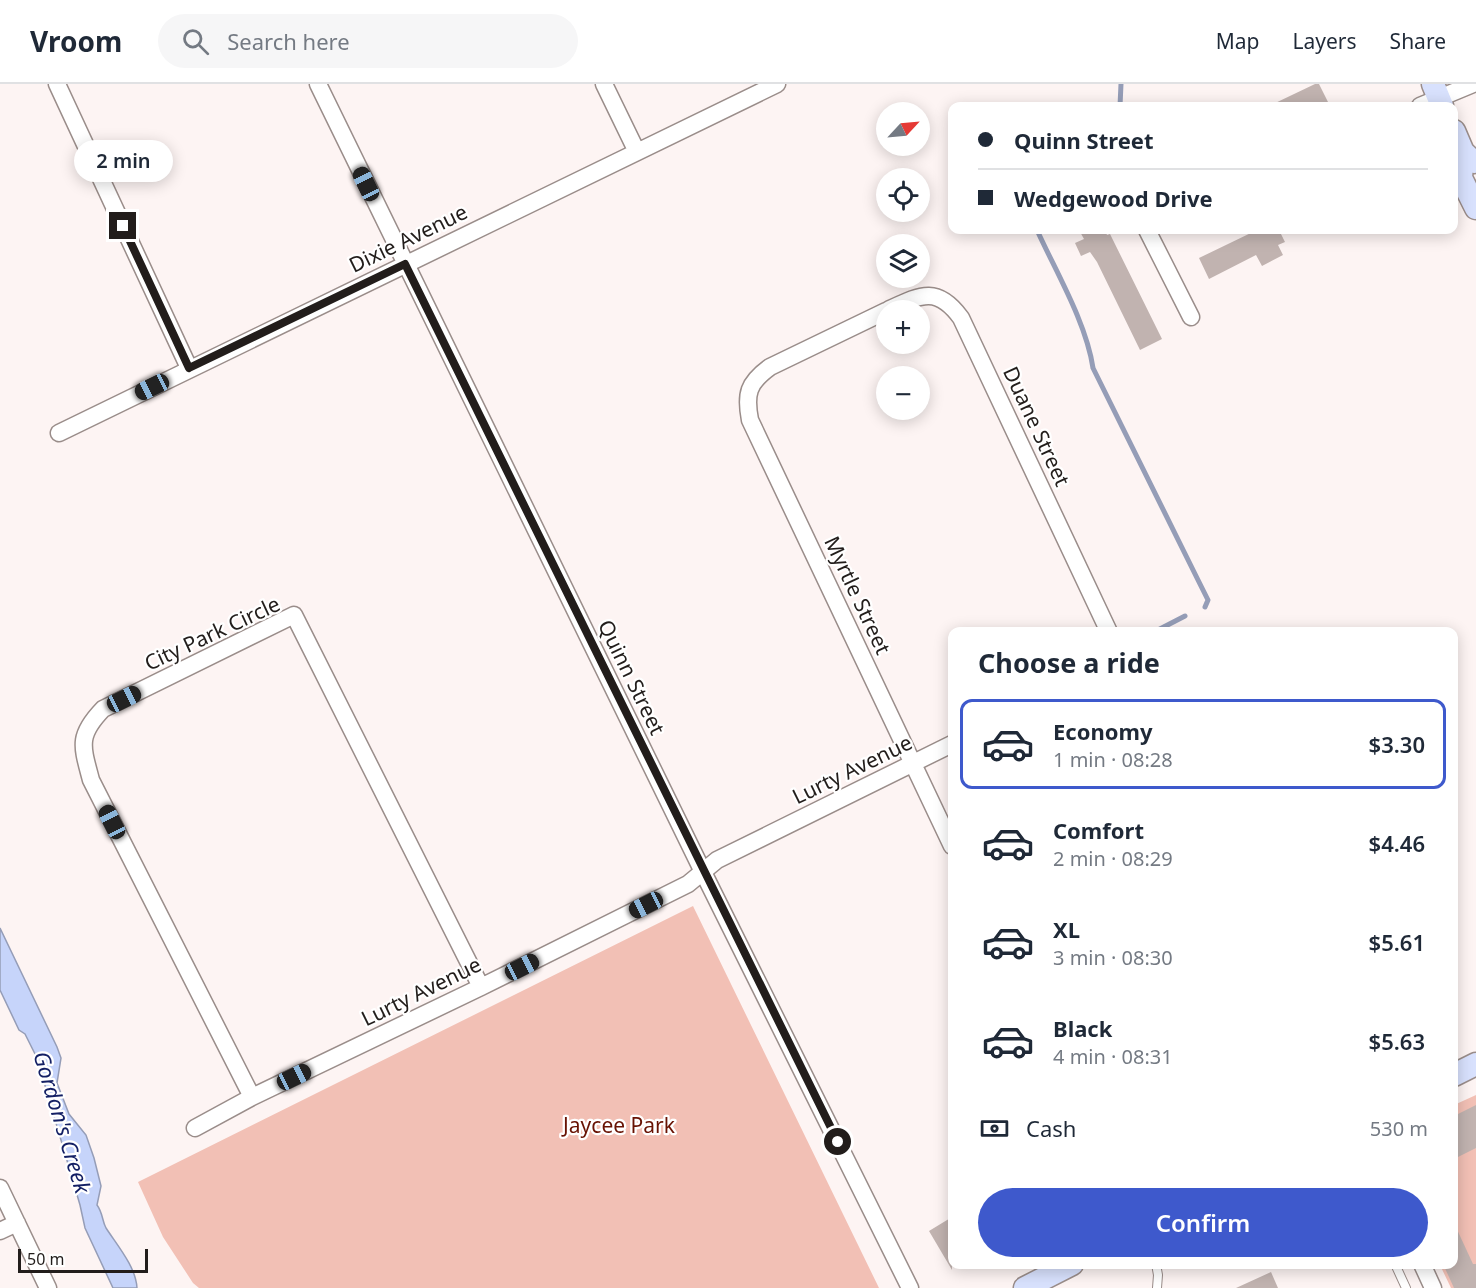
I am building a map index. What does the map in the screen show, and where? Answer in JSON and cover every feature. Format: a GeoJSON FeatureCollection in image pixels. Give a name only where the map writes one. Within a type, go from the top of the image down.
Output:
{"type":"FeatureCollection","features":[{"type":"Feature","properties":{"kind":"main road"},"geometry":{"type":"LineString","coordinates":[[1458,138],[1470,158],[1461,178],[1476,208]]}},
{"type":"Feature","properties":{"kind":"main road"},"geometry":{"type":"LineString","coordinates":[[1458,1073],[1476,1064]]}},
{"type":"Feature","properties":{"kind":"main road"},"geometry":{"type":"LineString","coordinates":[[1025,1288],[1062,1269]]}},
{"type":"Feature","properties":{"kind":"street"},"geometry":{"type":"LineString","coordinates":[[57,84],[189,368]]}},
{"type":"Feature","properties":{"kind":"street","name":"Quinn Street"},"geometry":{"type":"LineString","coordinates":[[318,84],[703,872],[910,1288]]}},
{"type":"Feature","properties":{"kind":"street"},"geometry":{"type":"LineString","coordinates":[[604,84],[637,152]]}},
{"type":"Feature","properties":{"kind":"street","name":"Dixie Avenue"},"geometry":{"type":"LineString","coordinates":[[59,433],[777,84]]}},
{"type":"Feature","properties":{"kind":"street"},"geometry":{"type":"LineString","coordinates":[[1433,99],[1473,84]]}},
{"type":"Feature","properties":{"kind":"street"},"geometry":{"type":"LineString","coordinates":[[1155,234],[1191,317]]}},
{"type":"Feature","properties":{"kind":"street","name":"Duane Street"},"geometry":{"type":"LineString","coordinates":[[909,300],[927,294],[941,298],[951,305],[961,318],[1107,627]]}},
{"type":"Feature","properties":{"kind":"street","name":"Duane Street"},"geometry":{"type":"LineString","coordinates":[[770,367],[876,316]]}},
{"type":"Feature","properties":{"kind":"street","name":"Myrtle Street"},"geometry":{"type":"LineString","coordinates":[[770,367],[758,376],[750,388],[746,403],[750,420],[948,838]]}},
{"type":"Feature","properties":{"kind":"street","name":"City Park Circle"},"geometry":{"type":"LineString","coordinates":[[252,1097],[91,780],[83,747],[88,725],[103,709],[294,615],[481,987]]}},
{"type":"Feature","properties":{"kind":"street","name":"Lurty Avenue"},"geometry":{"type":"LineString","coordinates":[[195,1128],[252,1097],[688,884],[717,860],[948,746]]}},
{"type":"Feature","properties":{"kind":"street"},"geometry":{"type":"LineString","coordinates":[[0,1188],[48,1288]]}},
{"type":"Feature","properties":{"kind":"street"},"geometry":{"type":"LineString","coordinates":[[0,1231],[17,1223]]}},
{"type":"Feature","properties":{"kind":"street"},"geometry":{"type":"LineString","coordinates":[[1424,1269],[1433,1288]]}},
{"type":"Feature","properties":{"kind":"lane"},"geometry":{"type":"LineString","coordinates":[[1157,1269],[1157,1288]]}},
{"type":"Feature","properties":{"kind":"lane"},"geometry":{"type":"LineString","coordinates":[[1397,1269],[1406,1288]]}},
{"type":"Feature","properties":{"kind":"green space","name":"Jaycee Park"},"geometry":{"type":"Polygon","coordinates":[[[693,906],[879,1288],[199,1288],[193,1283],[163,1237],[138,1182],[693,906]]]}},
{"type":"Feature","properties":{"kind":"green space"},"geometry":{"type":"Polygon","coordinates":[[[1476,1095],[1476,1288],[1451,1288],[1442,1269],[1458,1269],[1458,1103],[1476,1095]]]}},
{"type":"Feature","properties":{"kind":"water","name":"Gordon's Creek"},"geometry":{"type":"Polygon","coordinates":[[[0,928],[57,1047],[61,1058],[57,1083],[69,1114],[86,1135],[94,1158],[101,1186],[97,1205],[106,1228],[130,1264],[137,1288],[113,1288],[85,1228],[37,1058],[25,1034],[19,1030],[0,990],[0,928]]]}},
{"type":"Feature","properties":{"kind":"building"},"geometry":{"type":"Polygon","coordinates":[[[1319,84],[1328,102],[1277,102],[1319,84]]]}},
{"type":"Feature","properties":{"kind":"building"},"geometry":{"type":"Polygon","coordinates":[[[1081,234],[1110,234],[1162,339],[1140,350],[1097,262],[1090,252],[1081,256],[1075,243],[1084,239],[1081,234]]]}},
{"type":"Feature","properties":{"kind":"building"},"geometry":{"type":"Polygon","coordinates":[[[1249,234],[1281,234],[1285,242],[1278,245],[1283,255],[1262,266],[1256,255],[1209,279],[1199,258],[1249,234]]]}},
{"type":"Feature","properties":{"kind":"building"},"geometry":{"type":"Polygon","coordinates":[[[1476,1105],[1476,1148],[1458,1157],[1458,1114],[1476,1105]]]}},
{"type":"Feature","properties":{"kind":"building"},"geometry":{"type":"Polygon","coordinates":[[[948,1219],[948,1263],[929,1231],[948,1219]]]}},
{"type":"Feature","properties":{"kind":"building"},"geometry":{"type":"Polygon","coordinates":[[[1458,1232],[1473,1264],[1476,1264],[1476,1288],[1454,1288],[1445,1269],[1458,1269],[1458,1232]]]}},
{"type":"Feature","properties":{"kind":"building"},"geometry":{"type":"Polygon","coordinates":[[[1271,1272],[1278,1288],[1236,1288],[1271,1272]]]}},
{"type":"Feature","properties":{"kind":"waterway"},"geometry":{"type":"LineString","coordinates":[[1120,102],[1121,84]]}},
{"type":"Feature","properties":{"kind":"waterway"},"geometry":{"type":"LineString","coordinates":[[1039,234],[1070,297],[1084,333],[1093,368],[1208,600],[1205,607]]}},
{"type":"Feature","properties":{"kind":"waterway"},"geometry":{"type":"LineString","coordinates":[[1164,627],[1185,616]]}},
{"type":"Feature","properties":{"kind":"route"},"geometry":{"type":"LineString","coordinates":[[123,226],[189,368],[405,264],[838,1142]]}}]}
